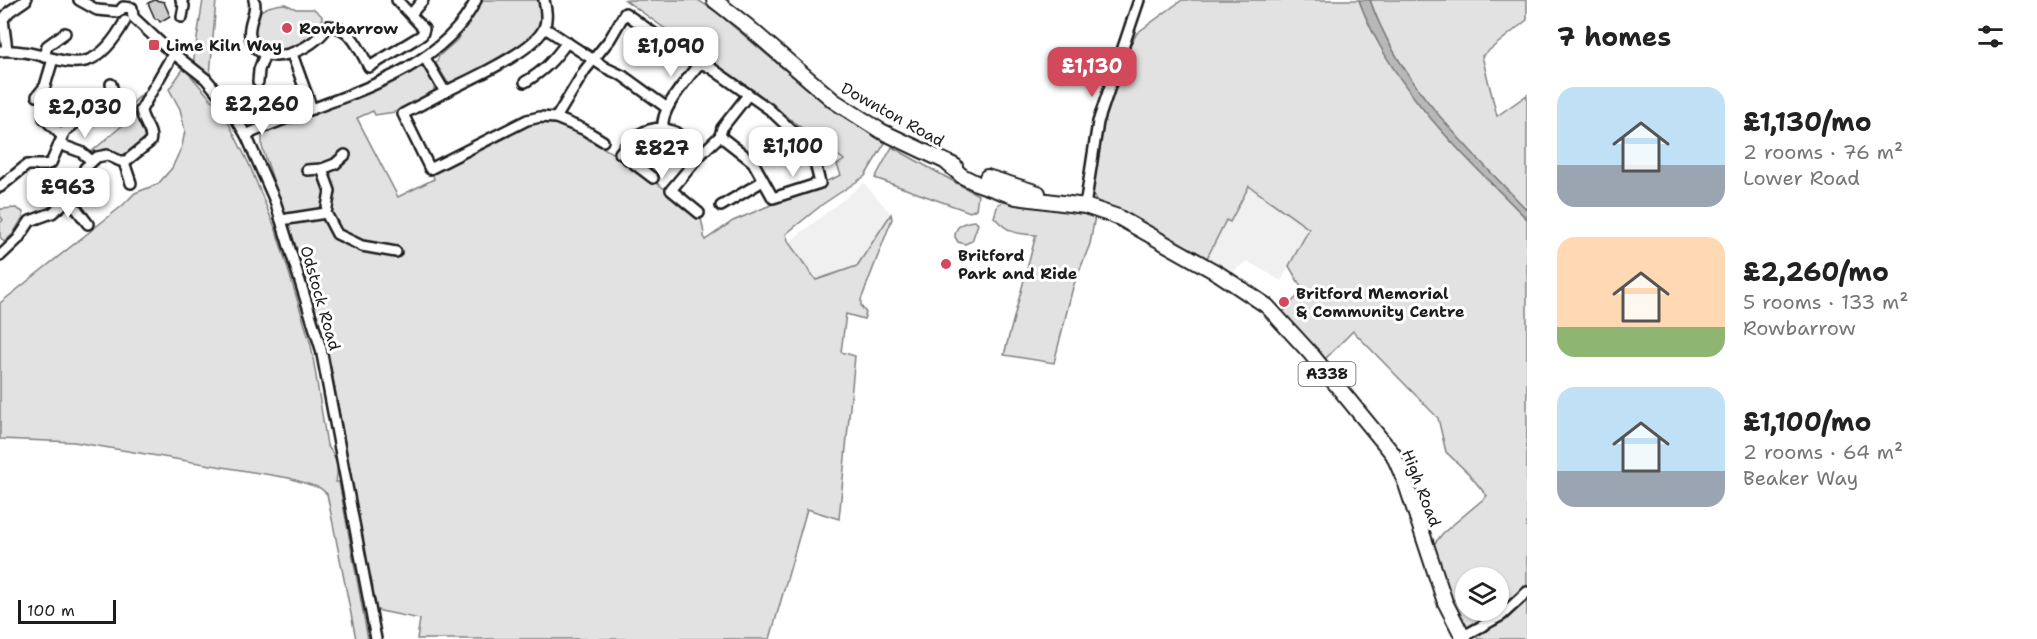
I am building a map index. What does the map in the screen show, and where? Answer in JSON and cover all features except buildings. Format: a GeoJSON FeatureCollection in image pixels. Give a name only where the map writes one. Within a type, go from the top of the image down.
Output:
{"type":"FeatureCollection","features":[{"type":"Feature","properties":{"kind":"highway","name":"Downton Road"},"geometry":{"type":"LineString","coordinates":[[714,0],[839,105],[881,131],[946,163],[1085,206]]}},
{"type":"Feature","properties":{"kind":"highway","name":"High Road"},"geometry":{"type":"LineString","coordinates":[[1085,206],[1129,222],[1219,274],[1260,301],[1290,330],[1393,454],[1406,484],[1445,602],[1463,638]]}},
{"type":"Feature","properties":{"kind":"street"},"geometry":{"type":"LineString","coordinates":[[26,0],[4,17],[3,50],[74,62],[96,57],[110,46],[129,19]]}},
{"type":"Feature","properties":{"kind":"street"},"geometry":{"type":"LineString","coordinates":[[79,0],[97,10],[119,12]]}},
{"type":"Feature","properties":{"kind":"street"},"geometry":{"type":"LineString","coordinates":[[181,0],[184,6],[182,17]]}},
{"type":"Feature","properties":{"kind":"street"},"geometry":{"type":"LineString","coordinates":[[254,0],[256,7],[249,25],[250,37],[255,46],[265,54],[275,56],[292,54],[316,43],[328,26],[335,26],[352,37],[369,67],[403,49],[422,35],[424,29],[397,0]]}},
{"type":"Feature","properties":{"kind":"street"},"geometry":{"type":"LineString","coordinates":[[411,14],[423,0]]}},
{"type":"Feature","properties":{"kind":"street"},"geometry":{"type":"LineString","coordinates":[[544,0],[545,28],[532,44],[403,114],[430,169],[527,120],[540,117],[556,118],[583,129],[603,141]]}},
{"type":"Feature","properties":{"kind":"street"},"geometry":{"type":"LineString","coordinates":[[1085,206],[1098,122],[1139,0]]}},
{"type":"Feature","properties":{"kind":"street"},"geometry":{"type":"LineString","coordinates":[[246,135],[401,71],[425,58],[452,35],[472,2]]}},
{"type":"Feature","properties":{"kind":"street","name":"Odstock Road"},"geometry":{"type":"LineString","coordinates":[[129,19],[133,10],[128,3],[119,12],[121,19],[129,19],[214,88],[246,135],[281,220],[321,349],[376,639]]}},
{"type":"Feature","properties":{"kind":"street"},"geometry":{"type":"LineString","coordinates":[[556,118],[593,60],[610,39],[625,12],[698,65],[703,64],[711,68],[769,109],[804,142]]}},
{"type":"Feature","properties":{"kind":"street"},"geometry":{"type":"LineString","coordinates":[[545,28],[593,60],[623,76],[667,108]]}},
{"type":"Feature","properties":{"kind":"street"},"geometry":{"type":"LineString","coordinates":[[37,96],[46,84],[48,46],[65,33]]}},
{"type":"Feature","properties":{"kind":"street"},"geometry":{"type":"LineString","coordinates":[[525,82],[554,62],[567,42]]}},
{"type":"Feature","properties":{"kind":"street"},"geometry":{"type":"LineString","coordinates":[[124,162],[151,140],[152,135],[142,117],[141,110],[173,54]]}},
{"type":"Feature","properties":{"kind":"street"},"geometry":{"type":"LineString","coordinates":[[258,82],[259,70],[265,54]]}},
{"type":"Feature","properties":{"kind":"street"},"geometry":{"type":"LineString","coordinates":[[292,54],[312,109]]}},
{"type":"Feature","properties":{"kind":"street"},"geometry":{"type":"LineString","coordinates":[[425,58],[445,92]]}},
{"type":"Feature","properties":{"kind":"street"},"geometry":{"type":"LineString","coordinates":[[663,128],[662,121],[667,108],[698,65]]}},
{"type":"Feature","properties":{"kind":"street"},"geometry":{"type":"LineString","coordinates":[[0,187],[27,165],[51,163],[60,140],[79,119],[110,96],[113,89],[111,84]]}},
{"type":"Feature","properties":{"kind":"street"},"geometry":{"type":"LineString","coordinates":[[699,213],[667,188],[720,136],[722,128],[748,95]]}},
{"type":"Feature","properties":{"kind":"street"},"geometry":{"type":"LineString","coordinates":[[110,96],[119,108]]}},
{"type":"Feature","properties":{"kind":"street"},"geometry":{"type":"LineString","coordinates":[[44,118],[60,140],[92,161]]}},
{"type":"Feature","properties":{"kind":"street"},"geometry":{"type":"LineString","coordinates":[[653,178],[620,152],[639,134],[650,129],[663,128],[675,132],[702,153]]}},
{"type":"Feature","properties":{"kind":"street"},"geometry":{"type":"LineString","coordinates":[[720,136],[753,162],[774,198],[820,183],[812,151]]}},
{"type":"Feature","properties":{"kind":"street"},"geometry":{"type":"LineString","coordinates":[[0,256],[18,239],[30,221],[52,213],[80,189],[83,171],[99,156],[107,154],[124,162],[131,183]]}},
{"type":"Feature","properties":{"kind":"street"},"geometry":{"type":"LineString","coordinates":[[307,170],[335,164],[345,155]]}},
{"type":"Feature","properties":{"kind":"street"},"geometry":{"type":"LineString","coordinates":[[322,168],[330,191],[326,213],[337,234],[362,246],[393,251]]}},
{"type":"Feature","properties":{"kind":"street"},"geometry":{"type":"LineString","coordinates":[[721,206],[764,181]]}},
{"type":"Feature","properties":{"kind":"street"},"geometry":{"type":"LineString","coordinates":[[69,199],[88,224]]}},
{"type":"Feature","properties":{"kind":"street"},"geometry":{"type":"LineString","coordinates":[[281,220],[326,213]]}},
{"type":"Feature","properties":{"kind":"street"},"geometry":{"type":"LineString","coordinates":[[1463,638],[1502,615],[1527,592]]}},
{"type":"Feature","properties":{"kind":"shaded area"},"geometry":{"type":"Polygon","coordinates":[[[203,0],[216,0],[210,76],[193,64],[203,0]]]}},
{"type":"Feature","properties":{"kind":"shaded area"},"geometry":{"type":"Polygon","coordinates":[[[483,0],[539,0],[541,15],[538,28],[533,37],[450,86],[436,64],[439,56],[457,40],[483,0]]]}},
{"type":"Feature","properties":{"kind":"shaded area"},"geometry":{"type":"Polygon","coordinates":[[[625,0],[698,0],[715,11],[817,97],[885,143],[865,176],[823,204],[786,234],[789,243],[816,280],[857,266],[891,214],[892,219],[861,300],[861,306],[866,313],[864,319],[846,314],[841,352],[855,356],[839,519],[807,509],[770,639],[417,639],[420,619],[376,610],[331,368],[310,289],[262,147],[262,132],[404,76],[424,64],[434,86],[434,92],[395,112],[375,115],[373,111],[357,118],[398,197],[434,179],[432,171],[489,141],[520,127],[548,120],[559,123],[601,146],[674,196],[700,218],[705,240],[733,221],[841,175],[837,165],[844,160],[754,92],[625,0]]]}},
{"type":"Feature","properties":{"kind":"shaded area"},"geometry":{"type":"Polygon","coordinates":[[[1182,0],[1359,0],[1373,32],[1410,91],[1454,144],[1527,219],[1527,592],[1509,607],[1509,567],[1455,567],[1454,615],[1431,548],[1443,533],[1487,496],[1446,452],[1438,418],[1353,331],[1321,363],[1282,313],[1303,290],[1289,266],[1309,229],[1249,186],[1230,222],[1226,220],[1207,258],[1123,211],[1097,201],[1092,194],[1104,122],[1131,43],[1137,33],[1182,0]]]}},
{"type":"Feature","properties":{"kind":"shaded area"},"geometry":{"type":"Polygon","coordinates":[[[1359,0],[1370,0],[1398,59],[1417,87],[1459,138],[1527,210],[1527,219],[1454,144],[1409,91],[1373,32],[1359,0]]]}},
{"type":"Feature","properties":{"kind":"shaded area"},"geometry":{"type":"Polygon","coordinates":[[[1370,0],[1527,0],[1527,20],[1482,56],[1497,116],[1527,95],[1527,210],[1459,138],[1417,87],[1398,59],[1370,0]]]}},
{"type":"Feature","properties":{"kind":"shaded area","name":"Rowbarrow"},"geometry":{"type":"Polygon","coordinates":[[[285,4],[296,9],[314,9],[322,16],[321,30],[310,41],[294,48],[276,50],[261,47],[254,30],[256,16],[266,8],[285,4]]]}},
{"type":"Feature","properties":{"kind":"shaded area"},"geometry":{"type":"Polygon","coordinates":[[[184,68],[228,122],[249,164],[276,230],[311,345],[327,445],[336,462],[336,482],[339,482],[368,639],[356,639],[327,494],[320,488],[289,478],[74,442],[0,439],[0,303],[122,206],[135,193],[158,184],[172,168],[182,146],[185,131],[180,109],[169,89],[184,68]]]}},
{"type":"Feature","properties":{"kind":"shaded area"},"geometry":{"type":"Polygon","coordinates":[[[143,93],[145,94],[136,112],[145,137],[140,144],[131,152],[120,156],[109,151],[90,153],[124,124],[130,116],[129,107],[143,93]]]}},
{"type":"Feature","properties":{"kind":"shaded area"},"geometry":{"type":"Polygon","coordinates":[[[892,147],[978,195],[976,209],[970,212],[875,178],[892,147]]]}},
{"type":"Feature","properties":{"kind":"shaded area"},"geometry":{"type":"Polygon","coordinates":[[[864,183],[891,214],[857,266],[816,280],[788,243],[864,183]]]}},
{"type":"Feature","properties":{"kind":"shaded area"},"geometry":{"type":"Polygon","coordinates":[[[1249,185],[1309,229],[1281,281],[1247,261],[1231,273],[1207,258],[1226,220],[1230,222],[1249,185]]]}},
{"type":"Feature","properties":{"kind":"shaded area"},"geometry":{"type":"Polygon","coordinates":[[[1003,202],[1095,216],[1090,244],[1073,287],[1054,363],[1004,355],[1036,235],[1013,232],[994,217],[998,204],[1003,202]]]}},
{"type":"Feature","properties":{"kind":"shaded area"},"geometry":{"type":"Polygon","coordinates":[[[16,208],[23,212],[23,217],[13,234],[4,242],[0,237],[0,223],[3,220],[0,216],[0,209],[16,208]]]}},
{"type":"Feature","properties":{"kind":"shaded area"},"geometry":{"type":"Polygon","coordinates":[[[975,221],[978,224],[972,241],[965,244],[958,242],[955,233],[958,227],[975,221]]]}},
{"type":"Feature","properties":{"kind":"shaded area"},"geometry":{"type":"Polygon","coordinates":[[[1527,600],[1527,639],[1478,639],[1476,636],[1497,621],[1509,621],[1509,613],[1527,600]]]}},
{"type":"Feature","properties":{"kind":"shaded area"},"geometry":{"type":"Polygon","coordinates":[[[1461,621],[1486,621],[1470,629],[1461,621]]]}},
{"type":"Feature","properties":{"kind":"place","name":"Rowbarrow"},"geometry":{"type":"Point","coordinates":[287,28]}},
{"type":"Feature","properties":{"kind":"place","name":"Lime Kiln Way"},"geometry":{"type":"Point","coordinates":[154,45]}},
{"type":"Feature","properties":{"kind":"place","name":"Britford Park and Ride"},"geometry":{"type":"Point","coordinates":[946,264]}},
{"type":"Feature","properties":{"kind":"place","name":"Britford Memorial & Community Centre"},"geometry":{"type":"Point","coordinates":[1284,302]}}]}
